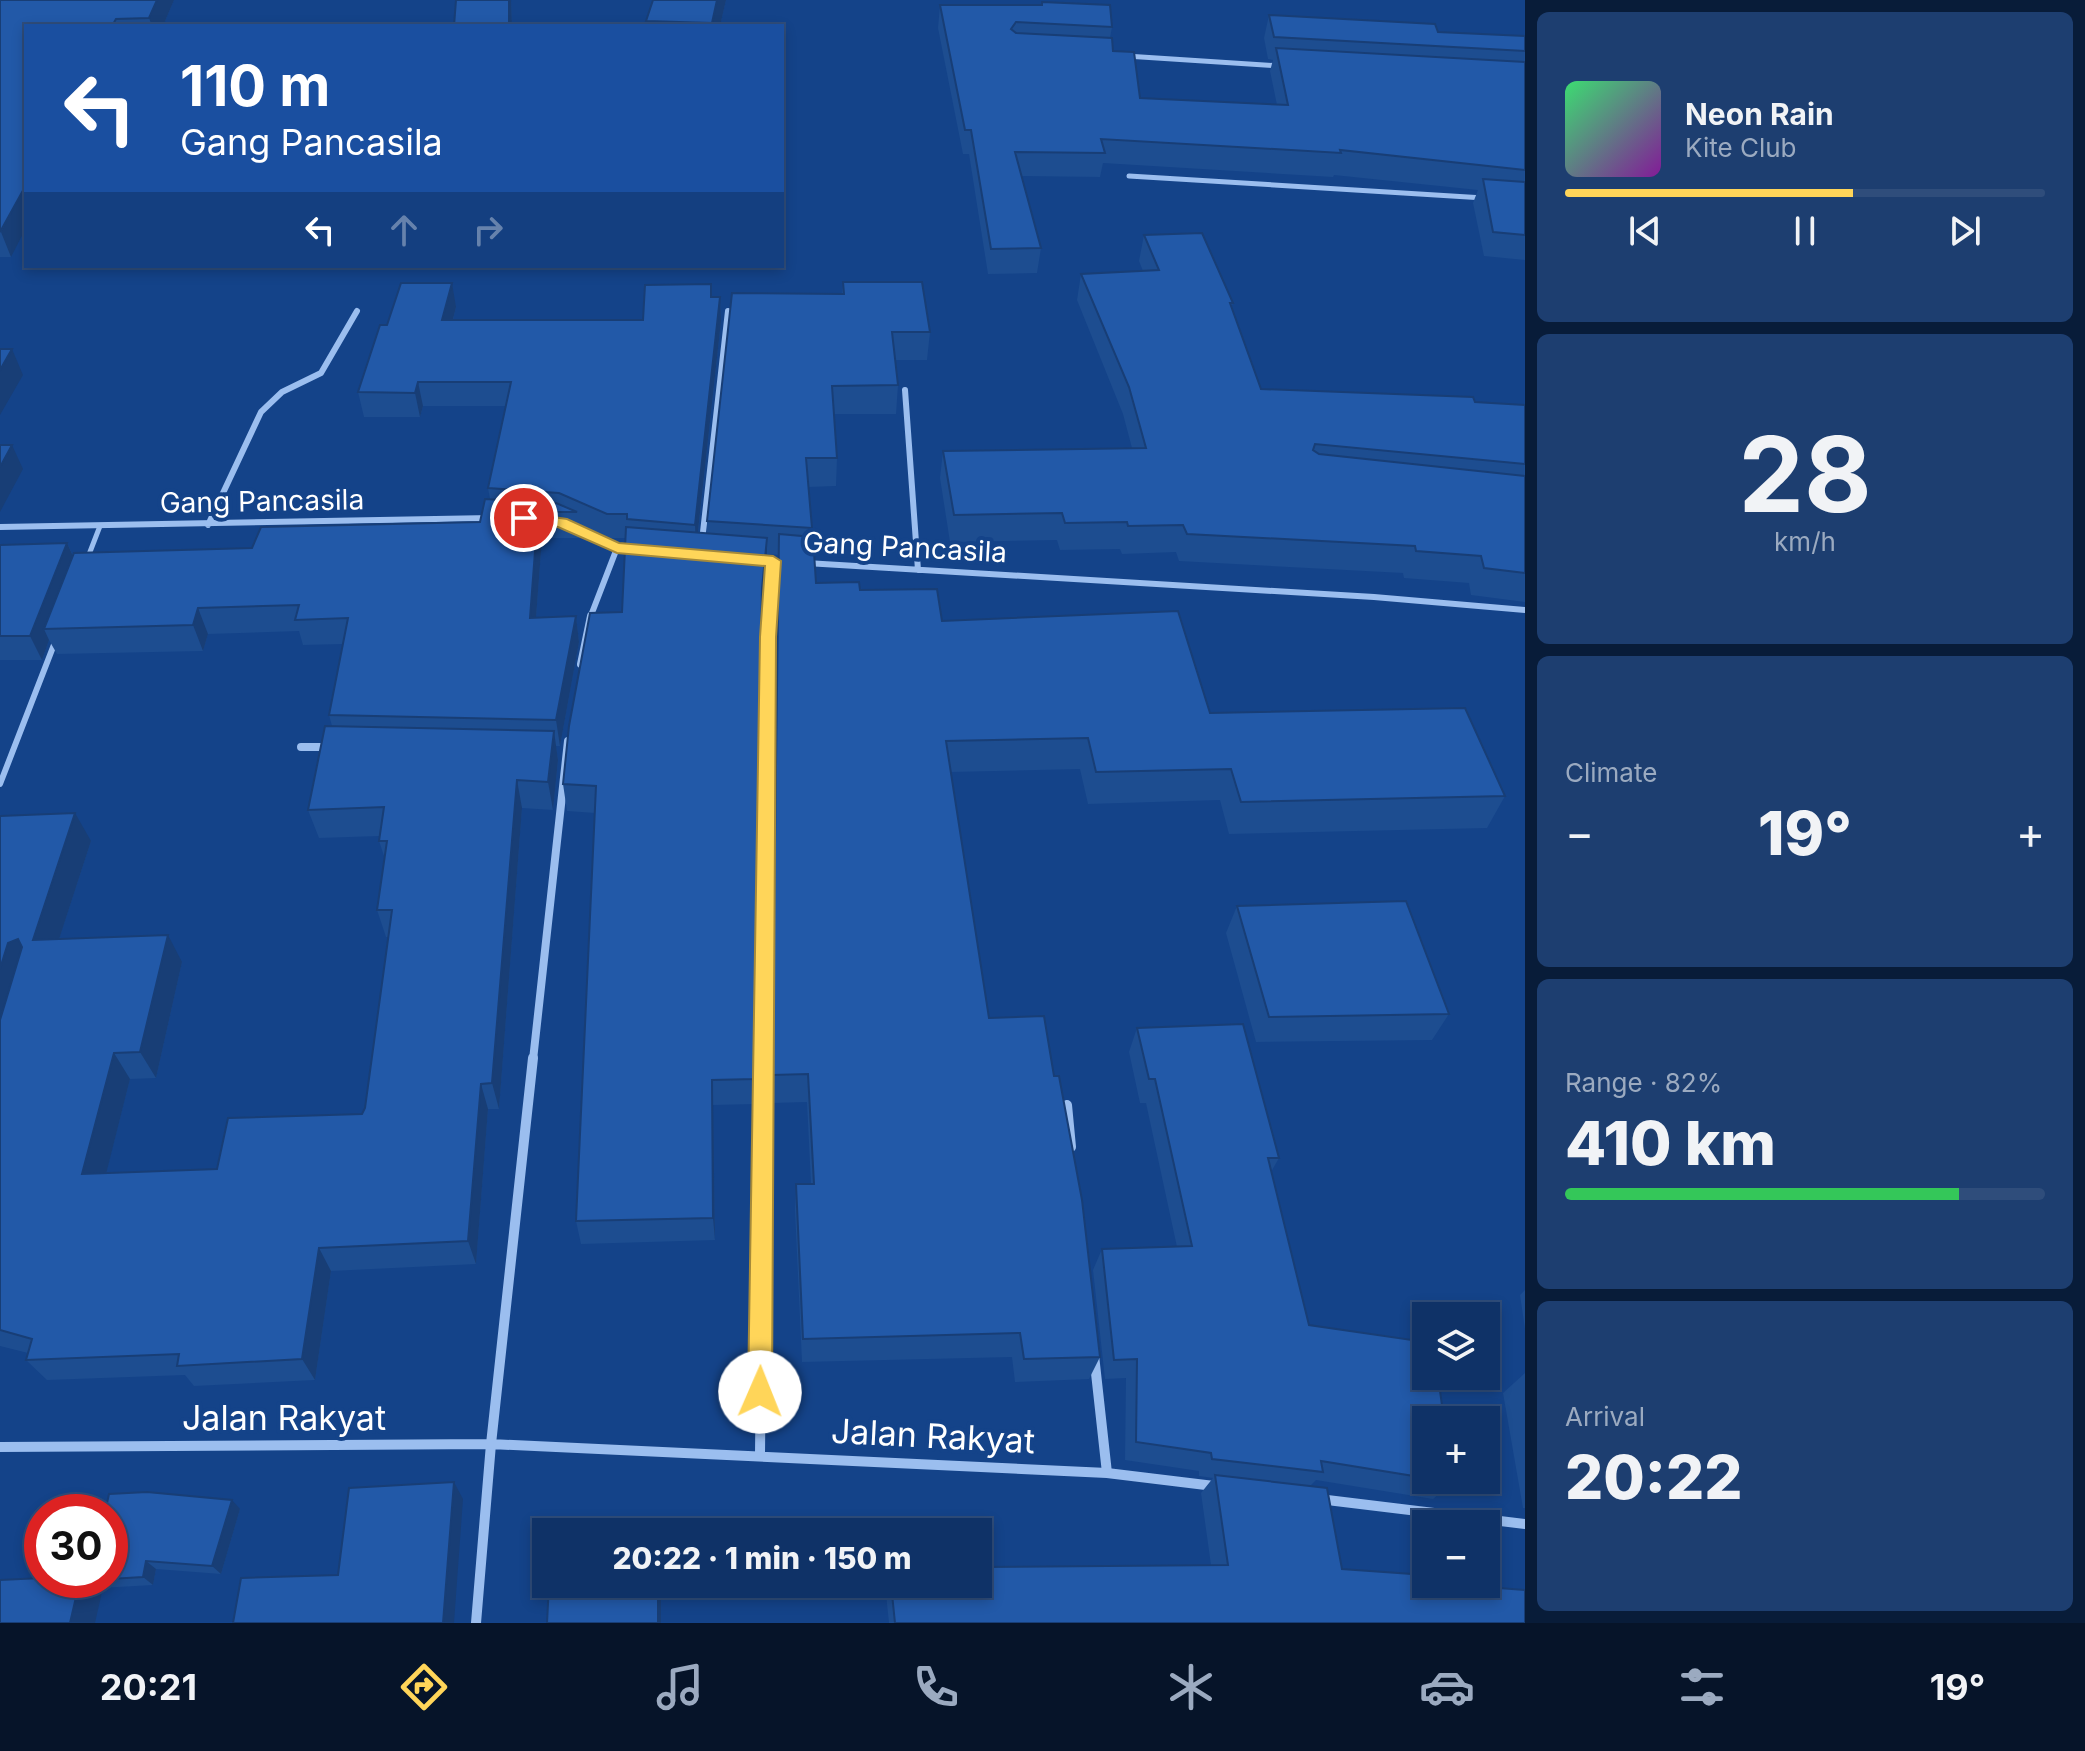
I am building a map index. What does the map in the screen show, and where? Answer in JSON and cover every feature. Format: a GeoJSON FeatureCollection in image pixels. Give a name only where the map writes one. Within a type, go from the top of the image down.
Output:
{"type":"FeatureCollection","features":[{"type":"Feature","properties":{"kind":"street"},"geometry":{"type":"LineString","coordinates":[[1119,56],[1288,66]]}},
{"type":"Feature","properties":{"kind":"street"},"geometry":{"type":"LineString","coordinates":[[1129,176],[1496,199]]}},
{"type":"Feature","properties":{"kind":"street"},"geometry":{"type":"LineString","coordinates":[[208,525],[261,412],[282,392],[321,373],[357,311]]}},
{"type":"Feature","properties":{"kind":"street"},"geometry":{"type":"LineString","coordinates":[[701,556],[728,311]]}},
{"type":"Feature","properties":{"kind":"street"},"geometry":{"type":"LineString","coordinates":[[905,390],[918,570]]}},
{"type":"Feature","properties":{"kind":"street","name":"Gang Pancasila"},"geometry":{"type":"LineString","coordinates":[[0,527],[494,518]]}},
{"type":"Feature","properties":{"kind":"street"},"geometry":{"type":"LineString","coordinates":[[561,523],[617,548],[647,552]]}},
{"type":"Feature","properties":{"kind":"street"},"geometry":{"type":"LineString","coordinates":[[580,669],[587,626],[617,548]]}},
{"type":"Feature","properties":{"kind":"street","name":"Gang Pancasila"},"geometry":{"type":"LineString","coordinates":[[744,559],[1374,597],[1525,610]]}},
{"type":"Feature","properties":{"kind":"street"},"geometry":{"type":"LineString","coordinates":[[760,1455],[768,637],[773,561]]}},
{"type":"Feature","properties":{"kind":"street"},"geometry":{"type":"LineString","coordinates":[[476,1623],[491,1444],[570,725]]}},
{"type":"Feature","properties":{"kind":"street"},"geometry":{"type":"LineString","coordinates":[[301,747],[348,748]]}},
{"type":"Feature","properties":{"kind":"street"},"geometry":{"type":"LineString","coordinates":[[550,753],[566,753]]}},
{"type":"Feature","properties":{"kind":"street"},"geometry":{"type":"LineString","coordinates":[[1067,1105],[1074,1167]]}},
{"type":"Feature","properties":{"kind":"street"},"geometry":{"type":"LineString","coordinates":[[1092,1335],[1107,1473]]}},
{"type":"Feature","properties":{"kind":"street","name":"Jalan Rakyat"},"geometry":{"type":"LineString","coordinates":[[0,1447],[491,1444],[1107,1473],[1231,1488]]}},
{"type":"Feature","properties":{"kind":"street"},"geometry":{"type":"LineString","coordinates":[[1308,1498],[1525,1524]]}},
{"type":"Feature","properties":{"kind":"lane"},"geometry":{"type":"LineString","coordinates":[[83,569],[100,526]]}},
{"type":"Feature","properties":{"kind":"lane"},"geometry":{"type":"LineString","coordinates":[[0,784],[61,626]]}},
{"type":"Feature","properties":{"kind":"building"},"geometry":{"type":"Polygon","coordinates":[[[0,0],[157,0],[149,18],[116,19],[113,24],[24,24],[24,189],[0,232],[0,0]]]}},
{"type":"Feature","properties":{"kind":"building"},"geometry":{"type":"Polygon","coordinates":[[[456,0],[509,0],[509,24],[454,24],[456,0]]]}},
{"type":"Feature","properties":{"kind":"building"},"geometry":{"type":"Polygon","coordinates":[[[653,0],[717,0],[712,23],[646,21],[653,0]]]}},
{"type":"Feature","properties":{"kind":"building"},"geometry":{"type":"Polygon","coordinates":[[[1042,2],[1110,5],[1112,27],[1016,22],[1011,29],[1016,33],[1112,38],[1113,51],[1134,52],[1140,98],[1288,105],[1276,48],[1525,62],[1525,170],[1340,150],[1341,153],[1101,139],[1105,153],[1015,152],[1041,248],[991,249],[971,130],[965,130],[940,5],[1042,5],[1042,2]]]}},
{"type":"Feature","properties":{"kind":"building"},"geometry":{"type":"Polygon","coordinates":[[[1269,15],[1435,24],[1438,32],[1525,36],[1525,51],[1274,37],[1269,15]]]}},
{"type":"Feature","properties":{"kind":"building"},"geometry":{"type":"Polygon","coordinates":[[[1483,179],[1525,182],[1525,235],[1493,232],[1483,179]]]}},
{"type":"Feature","properties":{"kind":"building"},"geometry":{"type":"Polygon","coordinates":[[[1202,233],[1233,303],[1230,303],[1261,389],[1473,397],[1475,402],[1525,405],[1525,464],[1315,444],[1313,450],[1319,454],[1525,476],[1525,573],[1484,568],[1481,556],[1416,551],[1415,546],[1187,534],[1183,525],[1065,523],[1062,513],[954,515],[943,451],[1146,448],[1129,387],[1081,274],[1159,270],[1144,235],[1202,233]]]}},
{"type":"Feature","properties":{"kind":"building"},"geometry":{"type":"Polygon","coordinates":[[[843,282],[922,282],[930,332],[892,332],[898,385],[832,386],[837,458],[806,458],[812,528],[707,521],[732,293],[844,294],[843,282]]]}},
{"type":"Feature","properties":{"kind":"building"},"geometry":{"type":"Polygon","coordinates":[[[401,283],[452,283],[442,320],[643,320],[645,285],[711,284],[711,297],[720,297],[695,525],[627,519],[627,514],[607,514],[559,493],[488,488],[511,382],[418,382],[415,393],[358,392],[380,325],[387,325],[401,283]]]}},
{"type":"Feature","properties":{"kind":"building"},"geometry":{"type":"Polygon","coordinates":[[[0,349],[12,349],[0,370],[0,349]]]}},
{"type":"Feature","properties":{"kind":"building"},"geometry":{"type":"Polygon","coordinates":[[[0,445],[12,445],[0,467],[0,445]]]}},
{"type":"Feature","properties":{"kind":"building"},"geometry":{"type":"Polygon","coordinates":[[[485,499],[556,503],[577,512],[538,512],[530,618],[576,616],[556,720],[329,715],[348,618],[295,620],[299,605],[198,608],[193,625],[44,629],[74,553],[252,548],[261,527],[480,522],[485,499]]]}},
{"type":"Feature","properties":{"kind":"building"},"geometry":{"type":"Polygon","coordinates":[[[626,527],[767,538],[762,588],[755,1079],[712,1080],[713,1218],[576,1221],[596,786],[563,784],[569,726],[590,613],[622,612],[626,527]]]}},
{"type":"Feature","properties":{"kind":"building"},"geometry":{"type":"Polygon","coordinates":[[[779,534],[813,537],[816,583],[859,582],[860,590],[937,589],[942,621],[1178,611],[1210,713],[1465,708],[1505,796],[1241,802],[1231,769],[1096,772],[1088,738],[946,741],[989,1018],[1044,1016],[1054,1076],[1059,1076],[1082,1200],[1100,1357],[1024,1359],[1020,1333],[803,1339],[796,1184],[814,1184],[808,1074],[772,1075],[779,534]]]}},
{"type":"Feature","properties":{"kind":"building"},"geometry":{"type":"Polygon","coordinates":[[[67,543],[30,636],[0,636],[0,545],[67,543]]]}},
{"type":"Feature","properties":{"kind":"building"},"geometry":{"type":"Polygon","coordinates":[[[325,726],[554,731],[548,782],[517,780],[492,1083],[481,1084],[468,1241],[319,1248],[302,1359],[177,1366],[179,1354],[26,1360],[32,1339],[0,1330],[0,1020],[22,947],[18,939],[8,943],[0,969],[0,816],[75,813],[33,940],[168,935],[140,1052],[114,1053],[82,1174],[217,1169],[228,1118],[362,1114],[365,1108],[392,910],[377,910],[387,841],[379,841],[384,807],[308,810],[325,726]]]}},
{"type":"Feature","properties":{"kind":"building"},"geometry":{"type":"Polygon","coordinates":[[[1406,901],[1449,1014],[1269,1017],[1237,906],[1406,901]]]}},
{"type":"Feature","properties":{"kind":"building"},"geometry":{"type":"Polygon","coordinates":[[[1243,1024],[1279,1158],[1268,1158],[1309,1325],[1412,1340],[1412,1390],[1440,1390],[1442,1406],[1412,1406],[1412,1476],[1321,1461],[1323,1472],[1212,1459],[1211,1453],[1136,1442],[1137,1359],[1114,1360],[1102,1249],[1192,1246],[1155,1079],[1149,1079],[1137,1028],[1243,1024]]]}},
{"type":"Feature","properties":{"kind":"building"},"geometry":{"type":"Polygon","coordinates":[[[1215,1475],[1327,1488],[1342,1569],[1412,1574],[1412,1598],[1500,1598],[1500,1588],[1525,1590],[1525,1623],[895,1623],[892,1598],[992,1598],[992,1567],[1228,1565],[1215,1475]]]}},
{"type":"Feature","properties":{"kind":"building"},"geometry":{"type":"Polygon","coordinates":[[[454,1482],[443,1623],[233,1623],[241,1578],[338,1575],[349,1488],[454,1482]]]}},
{"type":"Feature","properties":{"kind":"building"},"geometry":{"type":"Polygon","coordinates":[[[147,1492],[232,1500],[212,1566],[146,1561],[143,1577],[128,1578],[128,1494],[109,1494],[147,1492]]]}},
{"type":"Feature","properties":{"kind":"building"},"geometry":{"type":"Polygon","coordinates":[[[24,1579],[24,1598],[76,1598],[70,1623],[0,1623],[0,1580],[24,1579]]]}},
{"type":"Feature","properties":{"kind":"building"},"geometry":{"type":"Polygon","coordinates":[[[548,1598],[658,1598],[658,1623],[547,1623],[548,1598]]]}},
{"type":"Feature","properties":{"kind":"route"},"geometry":{"type":"LineString","coordinates":[[524,518],[561,523],[617,548],[773,561],[768,637],[760,1392]]}}]}
